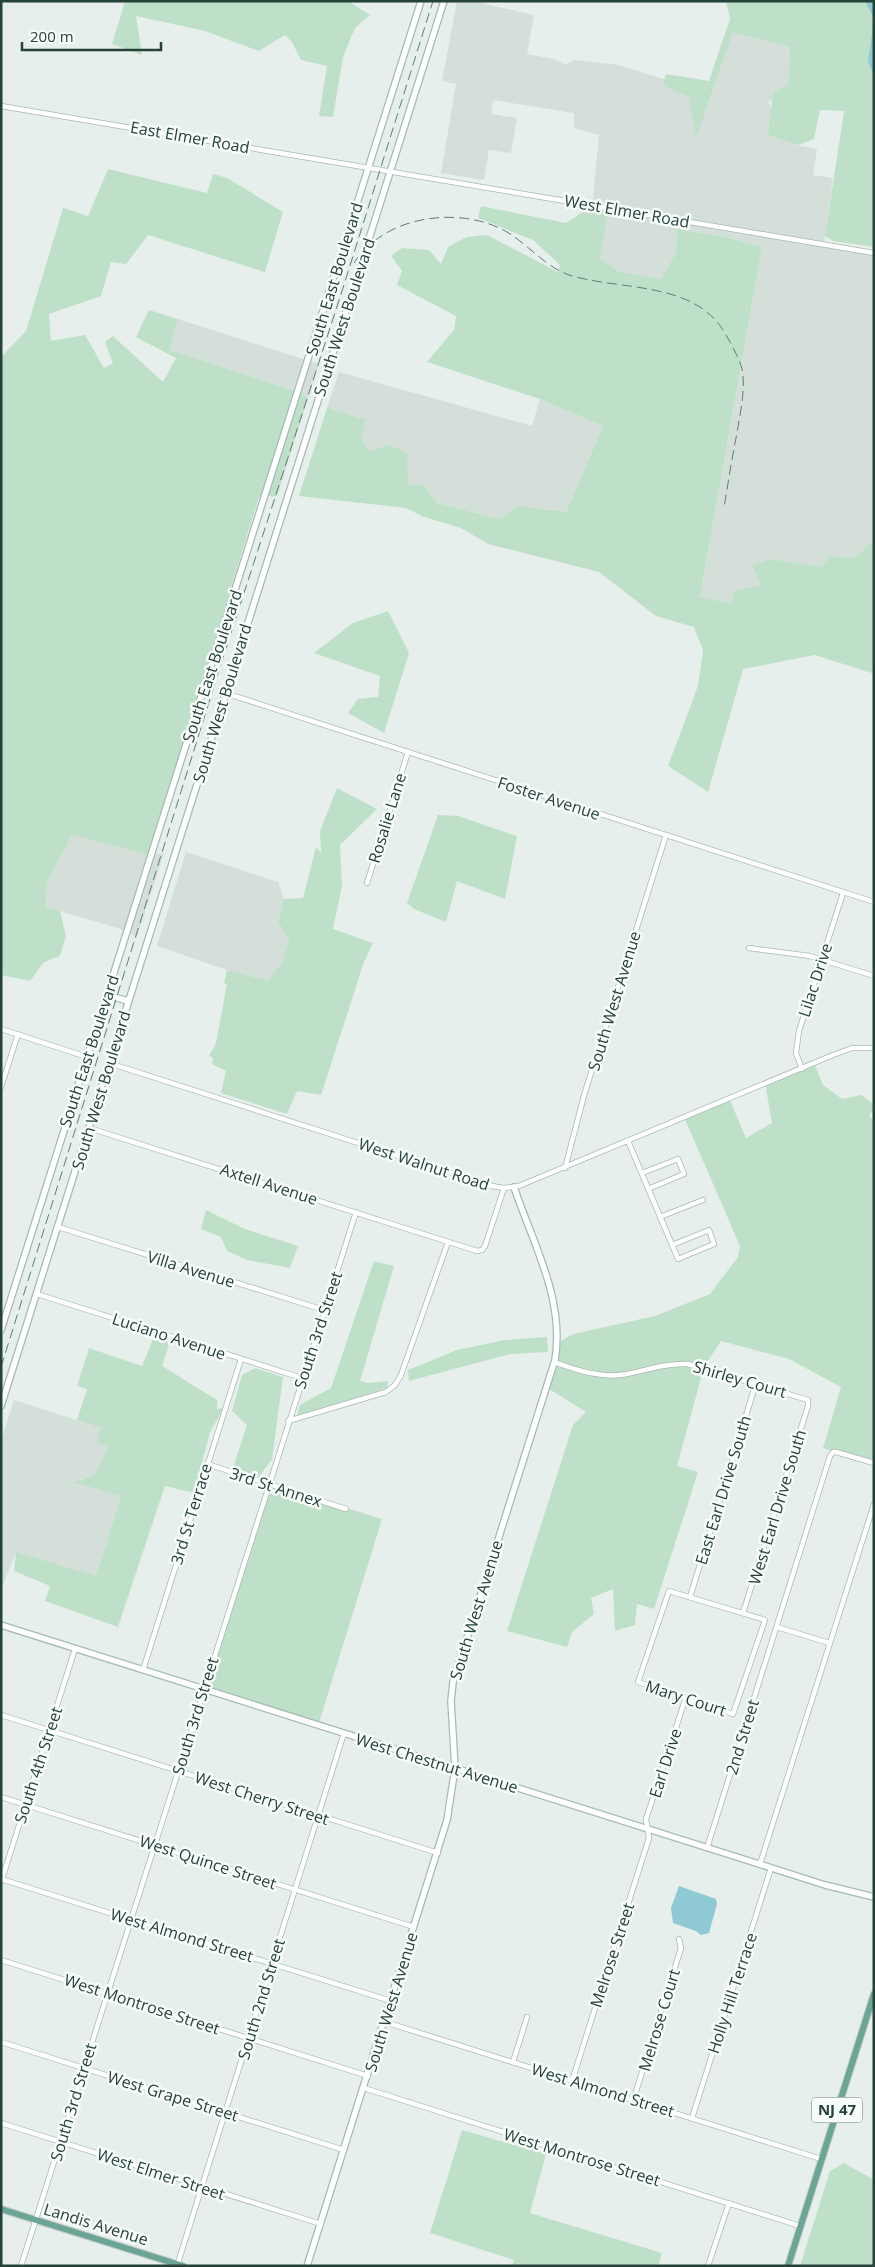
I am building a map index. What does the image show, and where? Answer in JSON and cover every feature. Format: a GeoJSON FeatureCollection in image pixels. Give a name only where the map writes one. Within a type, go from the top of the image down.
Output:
{"type":"FeatureCollection","features":[{"type":"Feature","properties":{"kind":"main road","name":"South East Boulevard"},"geometry":{"type":"LineString","coordinates":[[1,1330],[421,1]]}},
{"type":"Feature","properties":{"kind":"main road","name":"South West Boulevard"},"geometry":{"type":"LineString","coordinates":[[1,1406],[444,1]]}},
{"type":"Feature","properties":{"kind":"main road"},"geometry":{"type":"LineString","coordinates":[[107,995],[128,1001]]}},
{"type":"Feature","properties":{"kind":"main road","name":"South West Avenue"},"geometry":{"type":"LineString","coordinates":[[307,2266],[438,1853],[452,1800],[455,1768],[451,1701],[453,1682],[554,1362],[556,1316],[553,1294],[514,1187]]}},
{"type":"Feature","properties":{"kind":"main road","name":"West Chestnut Avenue"},"geometry":{"type":"LineString","coordinates":[[1,1625],[707,1848],[874,1897]]}},
{"type":"Feature","properties":{"kind":"main road","name":"NJ 47"},"geometry":{"type":"LineString","coordinates":[[788,2266],[874,1994]]}},
{"type":"Feature","properties":{"kind":"main road","name":"Landis Avenue"},"geometry":{"type":"LineString","coordinates":[[1,2209],[179,2265]]}},
{"type":"Feature","properties":{"kind":"street","name":"East Elmer Road"},"geometry":{"type":"LineString","coordinates":[[1,106],[379,170]]}},
{"type":"Feature","properties":{"kind":"street","name":"West Elmer Road"},"geometry":{"type":"LineString","coordinates":[[379,170],[874,253]]}},
{"type":"Feature","properties":{"kind":"street","name":"Foster Avenue"},"geometry":{"type":"LineString","coordinates":[[225,693],[874,902]]}},
{"type":"Feature","properties":{"kind":"street","name":"Rosalie Lane"},"geometry":{"type":"LineString","coordinates":[[367,883],[408,752]]}},
{"type":"Feature","properties":{"kind":"street","name":"South West Avenue"},"geometry":{"type":"LineString","coordinates":[[565,1168],[585,1092],[666,835]]}},
{"type":"Feature","properties":{"kind":"street","name":"Lilac Drive"},"geometry":{"type":"LineString","coordinates":[[802,1069],[796,1053],[797,1042],[843,893]]}},
{"type":"Feature","properties":{"kind":"street"},"geometry":{"type":"LineString","coordinates":[[749,948],[822,959],[874,976]]}},
{"type":"Feature","properties":{"kind":"street"},"geometry":{"type":"LineString","coordinates":[[1,1029],[87,1057]]}},
{"type":"Feature","properties":{"kind":"street"},"geometry":{"type":"LineString","coordinates":[[1,1087],[18,1034]]}},
{"type":"Feature","properties":{"kind":"street","name":"West Walnut Road"},"geometry":{"type":"LineString","coordinates":[[109,1063],[492,1186],[504,1188],[514,1187],[565,1168],[852,1048],[874,1048]]}},
{"type":"Feature","properties":{"kind":"street","name":"Axtell Avenue"},"geometry":{"type":"LineString","coordinates":[[89,1128],[477,1251],[484,1248],[504,1188]]}},
{"type":"Feature","properties":{"kind":"street"},"geometry":{"type":"LineString","coordinates":[[628,1141],[642,1173],[648,1189],[660,1217],[672,1245],[678,1259],[714,1244],[709,1230],[672,1245]]}},
{"type":"Feature","properties":{"kind":"street"},"geometry":{"type":"LineString","coordinates":[[642,1173],[678,1159],[684,1174],[648,1189]]}},
{"type":"Feature","properties":{"kind":"street"},"geometry":{"type":"LineString","coordinates":[[660,1217],[703,1200]]}},
{"type":"Feature","properties":{"kind":"street","name":"South 3rd Street"},"geometry":{"type":"LineString","coordinates":[[21,2266],[356,1212]]}},
{"type":"Feature","properties":{"kind":"street","name":"Villa Avenue"},"geometry":{"type":"LineString","coordinates":[[58,1227],[324,1310]]}},
{"type":"Feature","properties":{"kind":"street"},"geometry":{"type":"LineString","coordinates":[[288,1421],[386,1392],[395,1385],[401,1375],[448,1242]]}},
{"type":"Feature","properties":{"kind":"street","name":"Luciano Avenue"},"geometry":{"type":"LineString","coordinates":[[37,1294],[302,1378]]}},
{"type":"Feature","properties":{"kind":"street","name":"3rd St Terrace"},"geometry":{"type":"LineString","coordinates":[[143,1670],[241,1359]]}},
{"type":"Feature","properties":{"kind":"street","name":"Shirley Court"},"geometry":{"type":"LineString","coordinates":[[554,1362],[608,1376],[672,1364],[688,1364],[808,1400]]}},
{"type":"Feature","properties":{"kind":"street","name":"East Earl Drive South"},"geometry":{"type":"LineString","coordinates":[[690,1597],[756,1383]]}},
{"type":"Feature","properties":{"kind":"street","name":"West Earl Drive South"},"geometry":{"type":"LineString","coordinates":[[743,1613],[808,1406],[808,1400]]}},
{"type":"Feature","properties":{"kind":"street","name":"2nd Street"},"geometry":{"type":"LineString","coordinates":[[707,1848],[830,1456],[833,1452],[836,1452],[874,1463]]}},
{"type":"Feature","properties":{"kind":"street","name":"3rd St Annex"},"geometry":{"type":"LineString","coordinates":[[207,1464],[346,1509]]}},
{"type":"Feature","properties":{"kind":"street"},"geometry":{"type":"LineString","coordinates":[[760,1864],[874,1504]]}},
{"type":"Feature","properties":{"kind":"street","name":"Mary Court"},"geometry":{"type":"LineString","coordinates":[[690,1597],[669,1591],[638,1682],[733,1714],[765,1620],[743,1613]]}},
{"type":"Feature","properties":{"kind":"street"},"geometry":{"type":"LineString","coordinates":[[690,1597],[743,1613]]}},
{"type":"Feature","properties":{"kind":"street"},"geometry":{"type":"LineString","coordinates":[[777,1627],[830,1643]]}},
{"type":"Feature","properties":{"kind":"street","name":"South 4th Street"},"geometry":{"type":"LineString","coordinates":[[2,1880],[76,1649]]}},
{"type":"Feature","properties":{"kind":"street","name":"Earl Drive"},"geometry":{"type":"LineString","coordinates":[[648,1829],[646,1819],[686,1698]]}},
{"type":"Feature","properties":{"kind":"street","name":"West Cherry Street"},"geometry":{"type":"LineString","coordinates":[[1,1715],[438,1853]]}},
{"type":"Feature","properties":{"kind":"street","name":"South 2nd Street"},"geometry":{"type":"LineString","coordinates":[[179,2265],[344,1733]]}},
{"type":"Feature","properties":{"kind":"street","name":"West Quince Street"},"geometry":{"type":"LineString","coordinates":[[1,1797],[414,1927]]}},
{"type":"Feature","properties":{"kind":"street","name":"Melrose Street"},"geometry":{"type":"LineString","coordinates":[[572,2081],[649,1838],[648,1829]]}},
{"type":"Feature","properties":{"kind":"street","name":"Holly Hill Terrace"},"geometry":{"type":"LineString","coordinates":[[692,2118],[772,1868]]}},
{"type":"Feature","properties":{"kind":"street","name":"West Almond Street"},"geometry":{"type":"LineString","coordinates":[[2,1880],[391,2001]]}},
{"type":"Feature","properties":{"kind":"street","name":"Melrose Court"},"geometry":{"type":"LineString","coordinates":[[634,2101],[681,1948],[679,1939]]}},
{"type":"Feature","properties":{"kind":"street","name":"West Montrose Street"},"geometry":{"type":"LineString","coordinates":[[1,1960],[368,2076]]}},
{"type":"Feature","properties":{"kind":"street"},"geometry":{"type":"LineString","coordinates":[[512,2062],[527,2016]]}},
{"type":"Feature","properties":{"kind":"street","name":"West Almond Street"},"geometry":{"type":"LineString","coordinates":[[384,2022],[821,2159]]}},
{"type":"Feature","properties":{"kind":"street","name":"West Grape Street"},"geometry":{"type":"LineString","coordinates":[[1,2042],[344,2150]]}},
{"type":"Feature","properties":{"kind":"street","name":"West Montrose Street"},"geometry":{"type":"LineString","coordinates":[[364,2088],[800,2226]]}},
{"type":"Feature","properties":{"kind":"street","name":"West Elmer Street"},"geometry":{"type":"LineString","coordinates":[[1,2124],[321,2224]]}},
{"type":"Feature","properties":{"kind":"street"},"geometry":{"type":"LineString","coordinates":[[708,2266],[729,2203]]}},
{"type":"Feature","properties":{"kind":"shaded area"},"geometry":{"type":"Polygon","coordinates":[[[457,1],[473,1],[534,15],[527,54],[555,59],[566,65],[574,60],[619,65],[695,89],[704,116],[733,33],[790,47],[788,89],[768,102],[795,145],[817,149],[813,175],[833,178],[824,245],[874,254],[874,540],[854,558],[830,556],[821,567],[771,559],[752,565],[762,585],[731,604],[700,598],[762,247],[726,237],[684,230],[677,220],[676,252],[661,279],[618,272],[600,258],[607,210],[592,206],[599,135],[574,128],[574,113],[493,100],[491,114],[517,118],[511,153],[489,150],[484,180],[441,173],[456,84],[442,81],[457,1]]]}},
{"type":"Feature","properties":{"kind":"shaded area"},"geometry":{"type":"Polygon","coordinates":[[[178,319],[319,364],[308,398],[295,391],[170,350],[178,319]]]}},
{"type":"Feature","properties":{"kind":"shaded area"},"geometry":{"type":"Polygon","coordinates":[[[339,372],[532,426],[540,399],[603,426],[566,512],[519,506],[500,519],[437,503],[424,485],[408,485],[389,445],[368,452],[327,408],[339,372]]]}},
{"type":"Feature","properties":{"kind":"shaded area"},"geometry":{"type":"Polygon","coordinates":[[[72,835],[148,855],[164,853],[137,937],[124,930],[46,907],[47,882],[72,835]]]}},
{"type":"Feature","properties":{"kind":"shaded area"},"geometry":{"type":"Polygon","coordinates":[[[186,852],[278,882],[284,899],[278,922],[289,939],[278,984],[227,970],[157,946],[186,852]]]}},
{"type":"Feature","properties":{"kind":"shaded area"},"geometry":{"type":"Polygon","coordinates":[[[14,1400],[101,1428],[98,1442],[109,1446],[94,1475],[75,1481],[121,1496],[96,1576],[16,1553],[1,1589],[1,1441],[14,1400]]]}},
{"type":"Feature","properties":{"kind":"green space"},"geometry":{"type":"Polygon","coordinates":[[[125,1],[348,1],[370,15],[355,28],[343,57],[333,117],[319,116],[327,66],[301,60],[292,42],[285,35],[259,51],[205,31],[136,16],[142,55],[112,44],[125,1]]]}},
{"type":"Feature","properties":{"kind":"green space"},"geometry":{"type":"Polygon","coordinates":[[[726,1],[874,1],[874,247],[833,241],[825,236],[844,111],[820,110],[814,139],[798,145],[768,135],[773,92],[788,85],[790,47],[733,33],[696,138],[689,97],[663,85],[666,74],[709,81],[730,19],[726,1]]]}},
{"type":"Feature","properties":{"kind":"green space"},"geometry":{"type":"Polygon","coordinates":[[[108,169],[207,193],[213,174],[227,178],[283,212],[265,272],[148,235],[126,264],[111,262],[101,296],[49,314],[51,341],[85,335],[104,368],[113,363],[105,342],[113,336],[163,382],[176,358],[136,337],[149,310],[178,319],[170,350],[295,391],[308,398],[277,496],[259,497],[148,855],[72,835],[47,882],[46,907],[60,911],[66,936],[60,956],[44,962],[30,981],[1,975],[1,357],[26,331],[63,208],[88,216],[108,169]]]}},
{"type":"Feature","properties":{"kind":"green space"},"geometry":{"type":"Polygon","coordinates":[[[481,206],[566,223],[592,206],[608,210],[600,258],[619,272],[661,279],[676,252],[677,220],[685,221],[684,230],[726,237],[762,247],[700,597],[731,604],[734,591],[761,585],[752,565],[771,559],[821,567],[830,556],[854,558],[874,540],[874,668],[871,673],[815,655],[743,669],[708,792],[668,766],[698,686],[703,650],[694,627],[656,616],[599,572],[488,544],[461,528],[424,517],[406,508],[299,496],[327,408],[366,420],[361,437],[368,451],[389,445],[407,453],[408,485],[424,485],[437,503],[500,519],[519,506],[566,512],[603,426],[540,399],[427,362],[454,330],[456,316],[397,285],[402,271],[391,256],[402,248],[429,250],[441,264],[448,247],[467,237],[487,235],[558,272],[560,265],[533,240],[478,218],[481,206]]]}},
{"type":"Feature","properties":{"kind":"green space"},"geometry":{"type":"Polygon","coordinates":[[[388,611],[409,653],[384,733],[348,713],[358,699],[378,697],[380,676],[314,653],[353,623],[388,611]]]}},
{"type":"Feature","properties":{"kind":"green space"},"geometry":{"type":"Polygon","coordinates":[[[337,788],[377,809],[340,845],[342,886],[333,929],[373,943],[364,962],[321,1095],[297,1091],[287,1114],[221,1093],[226,1071],[212,1064],[213,1058],[209,1056],[216,1043],[227,984],[224,983],[227,970],[268,981],[283,961],[289,939],[278,922],[284,899],[303,898],[316,847],[321,853],[320,831],[337,788]]]}},
{"type":"Feature","properties":{"kind":"green space"},"geometry":{"type":"Polygon","coordinates":[[[438,815],[458,816],[517,836],[505,899],[457,881],[446,922],[414,909],[407,903],[438,815]]]}},
{"type":"Feature","properties":{"kind":"green space"},"geometry":{"type":"Polygon","coordinates":[[[814,1063],[823,1085],[842,1099],[861,1095],[874,1104],[874,1109],[869,1116],[874,1120],[874,1463],[823,1448],[841,1387],[789,1359],[721,1341],[704,1367],[677,1466],[698,1472],[654,1609],[637,1604],[635,1625],[615,1631],[613,1589],[591,1598],[594,1614],[572,1632],[567,1647],[507,1631],[573,1425],[586,1412],[546,1387],[561,1341],[573,1334],[655,1316],[710,1294],[738,1257],[740,1246],[684,1117],[729,1098],[746,1138],[772,1123],[765,1083],[814,1063]]]}},
{"type":"Feature","properties":{"kind":"green space"},"geometry":{"type":"Polygon","coordinates":[[[206,1210],[245,1229],[298,1246],[290,1268],[247,1260],[227,1251],[221,1237],[201,1229],[206,1210]]]}},
{"type":"Feature","properties":{"kind":"green space"},"geometry":{"type":"Polygon","coordinates":[[[374,1261],[394,1266],[360,1381],[368,1383],[388,1381],[387,1388],[297,1416],[300,1405],[331,1388],[374,1261]]]}},
{"type":"Feature","properties":{"kind":"green space"},"geometry":{"type":"Polygon","coordinates":[[[154,1337],[170,1342],[162,1366],[217,1400],[217,1409],[224,1408],[210,1432],[194,1493],[165,1486],[118,1627],[45,1601],[50,1586],[14,1571],[16,1552],[96,1576],[121,1496],[74,1482],[94,1475],[109,1446],[97,1443],[101,1428],[77,1420],[87,1389],[77,1386],[89,1348],[142,1366],[154,1337]]]}},
{"type":"Feature","properties":{"kind":"green space"},"geometry":{"type":"Polygon","coordinates":[[[547,1337],[548,1352],[510,1354],[409,1381],[408,1370],[457,1350],[505,1340],[547,1337]]]}},
{"type":"Feature","properties":{"kind":"green space"},"geometry":{"type":"Polygon","coordinates":[[[255,1368],[283,1377],[272,1459],[259,1477],[233,1468],[247,1425],[232,1411],[242,1375],[255,1368]]]}},
{"type":"Feature","properties":{"kind":"green space"},"geometry":{"type":"Polygon","coordinates":[[[268,1484],[382,1519],[318,1726],[203,1690],[268,1484]]]}},
{"type":"Feature","properties":{"kind":"green space"},"geometry":{"type":"Polygon","coordinates":[[[462,2130],[546,2154],[530,2213],[662,2253],[658,2266],[512,2266],[514,2260],[430,2233],[462,2130]]]}},
{"type":"Feature","properties":{"kind":"green space"},"geometry":{"type":"Polygon","coordinates":[[[844,2163],[874,2180],[874,2266],[800,2266],[830,2171],[844,2163]]]}},
{"type":"Feature","properties":{"kind":"water"},"geometry":{"type":"Polygon","coordinates":[[[865,1],[874,1],[874,19],[865,1]]]}},
{"type":"Feature","properties":{"kind":"water"},"geometry":{"type":"Polygon","coordinates":[[[874,19],[874,75],[868,62],[874,19]]]}},
{"type":"Feature","properties":{"kind":"water"},"geometry":{"type":"Polygon","coordinates":[[[679,1886],[716,1899],[717,1904],[709,1933],[701,1935],[696,1931],[673,1923],[671,1908],[679,1886]]]}},
{"type":"Feature","properties":{"kind":"railway"},"geometry":{"type":"LineString","coordinates":[[1,1367],[220,667],[343,288],[433,1]]}},
{"type":"Feature","properties":{"kind":"railway"},"geometry":{"type":"LineString","coordinates":[[354,263],[368,247],[384,234],[404,225],[424,219],[446,217],[468,219],[488,224],[507,232],[544,261],[569,275],[655,290],[677,296],[696,305],[713,317],[726,335],[742,369],[742,401],[724,508]]}}]}
